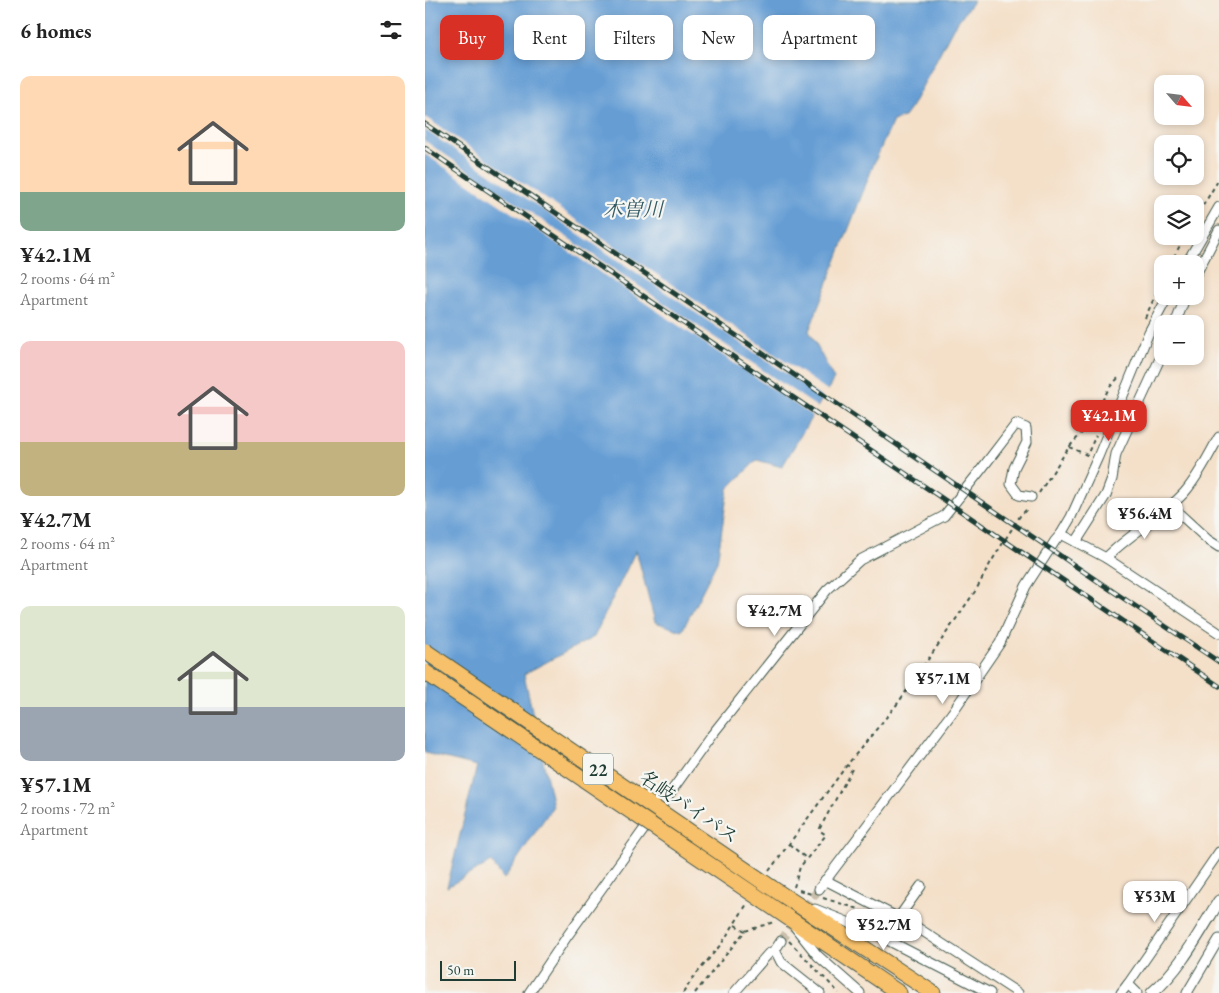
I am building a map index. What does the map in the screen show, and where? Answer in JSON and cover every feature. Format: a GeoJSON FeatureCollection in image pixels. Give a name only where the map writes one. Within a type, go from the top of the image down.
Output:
{"type":"FeatureCollection","features":[{"type":"Feature","properties":{"kind":"highway","name":"名岐バイパス"},"geometry":{"type":"LineString","coordinates":[[425,651],[769,882],[785,897],[933,993]]}},
{"type":"Feature","properties":{"kind":"highway","name":"名岐バイパス"},"geometry":{"type":"LineString","coordinates":[[425,672],[765,902],[779,922],[899,993]]}},
{"type":"Feature","properties":{"kind":"street"},"geometry":{"type":"LineString","coordinates":[[1191,255],[1219,207]]}},
{"type":"Feature","properties":{"kind":"street"},"geometry":{"type":"LineString","coordinates":[[1204,259],[1219,230]]}},
{"type":"Feature","properties":{"kind":"street"},"geometry":{"type":"LineString","coordinates":[[818,894],[825,880],[952,713],[1000,643],[1026,586],[1061,534],[1098,457],[1149,332],[1163,305]]}},
{"type":"Feature","properties":{"kind":"street"},"geometry":{"type":"LineString","coordinates":[[1076,542],[1105,495],[1111,479],[1116,454],[1157,365]]}},
{"type":"Feature","properties":{"kind":"street"},"geometry":{"type":"LineString","coordinates":[[529,993],[711,736],[827,590],[860,560],[944,516],[1016,424],[1026,428],[1027,442],[1015,468],[1011,484],[1019,495],[1032,501]]}},
{"type":"Feature","properties":{"kind":"street"},"geometry":{"type":"LineString","coordinates":[[1106,558],[1118,546],[1171,506],[1184,493],[1198,475],[1219,436]]}},
{"type":"Feature","properties":{"kind":"street"},"geometry":{"type":"LineString","coordinates":[[1171,506],[1208,540],[1219,547]]}},
{"type":"Feature","properties":{"kind":"street"},"geometry":{"type":"LineString","coordinates":[[1061,534],[1106,558],[1219,633]]}},
{"type":"Feature","properties":{"kind":"street"},"geometry":{"type":"LineString","coordinates":[[1121,993],[1219,852]]}},
{"type":"Feature","properties":{"kind":"street"},"geometry":{"type":"LineString","coordinates":[[825,880],[918,928],[1018,993]]}},
{"type":"Feature","properties":{"kind":"street"},"geometry":{"type":"LineString","coordinates":[[899,917],[921,886]]}},
{"type":"Feature","properties":{"kind":"street"},"geometry":{"type":"LineString","coordinates":[[785,897],[870,931],[990,993]]}},
{"type":"Feature","properties":{"kind":"street"},"geometry":{"type":"LineString","coordinates":[[1153,993],[1185,956],[1219,901]]}},
{"type":"Feature","properties":{"kind":"street"},"geometry":{"type":"LineString","coordinates":[[779,922],[859,993]]}},
{"type":"Feature","properties":{"kind":"street"},"geometry":{"type":"LineString","coordinates":[[1187,993],[1219,939]]}},
{"type":"Feature","properties":{"kind":"street"},"geometry":{"type":"LineString","coordinates":[[734,993],[768,954],[785,940]]}},
{"type":"Feature","properties":{"kind":"street"},"geometry":{"type":"LineString","coordinates":[[775,950],[781,962],[820,993]]}},
{"type":"Feature","properties":{"kind":"street"},"geometry":{"type":"LineString","coordinates":[[1128,984],[1137,993]]}},
{"type":"Feature","properties":{"kind":"path"},"geometry":{"type":"LineString","coordinates":[[1204,203],[1219,179]]}},
{"type":"Feature","properties":{"kind":"path"},"geometry":{"type":"LineString","coordinates":[[769,882],[789,844],[847,765],[898,703],[976,590],[1014,524],[1069,447],[1090,424],[1109,388],[1121,376]]}},
{"type":"Feature","properties":{"kind":"path"},"geometry":{"type":"LineString","coordinates":[[1069,447],[1087,455]]}},
{"type":"Feature","properties":{"kind":"path"},"geometry":{"type":"LineString","coordinates":[[847,765],[852,768],[819,830],[826,836],[800,867],[794,887],[864,911]]}},
{"type":"Feature","properties":{"kind":"path"},"geometry":{"type":"LineString","coordinates":[[789,844],[806,858]]}},
{"type":"Feature","properties":{"kind":"path"},"geometry":{"type":"LineString","coordinates":[[683,993],[722,943],[749,900]]}},
{"type":"Feature","properties":{"kind":"path"},"geometry":{"type":"LineString","coordinates":[[768,918],[779,922]]}},
{"type":"Feature","properties":{"kind":"path"},"geometry":{"type":"LineString","coordinates":[[695,993],[745,931],[779,922]]}},
{"type":"Feature","properties":{"kind":"path"},"geometry":{"type":"LineString","coordinates":[[734,924],[745,931]]}},
{"type":"Feature","properties":{"kind":"path"},"geometry":{"type":"LineString","coordinates":[[785,940],[839,993]]}},
{"type":"Feature","properties":{"kind":"water","name":"木曽川"},"geometry":{"type":"Polygon","coordinates":[[[429,0],[974,0],[953,28],[912,106],[904,117],[893,121],[875,161],[809,331],[834,379],[782,467],[757,460],[728,489],[717,562],[682,631],[655,622],[636,550],[594,637],[524,674],[553,806],[504,879],[491,862],[447,887],[477,766],[425,753],[425,4],[429,0]]]}},
{"type":"Feature","properties":{"kind":"pier"},"geometry":{"type":"Polygon","coordinates":[[[425,117],[830,392],[825,400],[425,130],[425,117]]]}},
{"type":"Feature","properties":{"kind":"pier"},"geometry":{"type":"Polygon","coordinates":[[[425,141],[820,409],[814,417],[425,154],[425,141]]]}},
{"type":"Feature","properties":{"kind":"tunnel"},"geometry":{"type":"LineString","coordinates":[[781,941],[819,889]]}},
{"type":"Feature","properties":{"kind":"railway"},"geometry":{"type":"LineString","coordinates":[[425,124],[1219,662]]}},
{"type":"Feature","properties":{"kind":"railway"},"geometry":{"type":"LineString","coordinates":[[425,148],[1219,686]]}}]}
